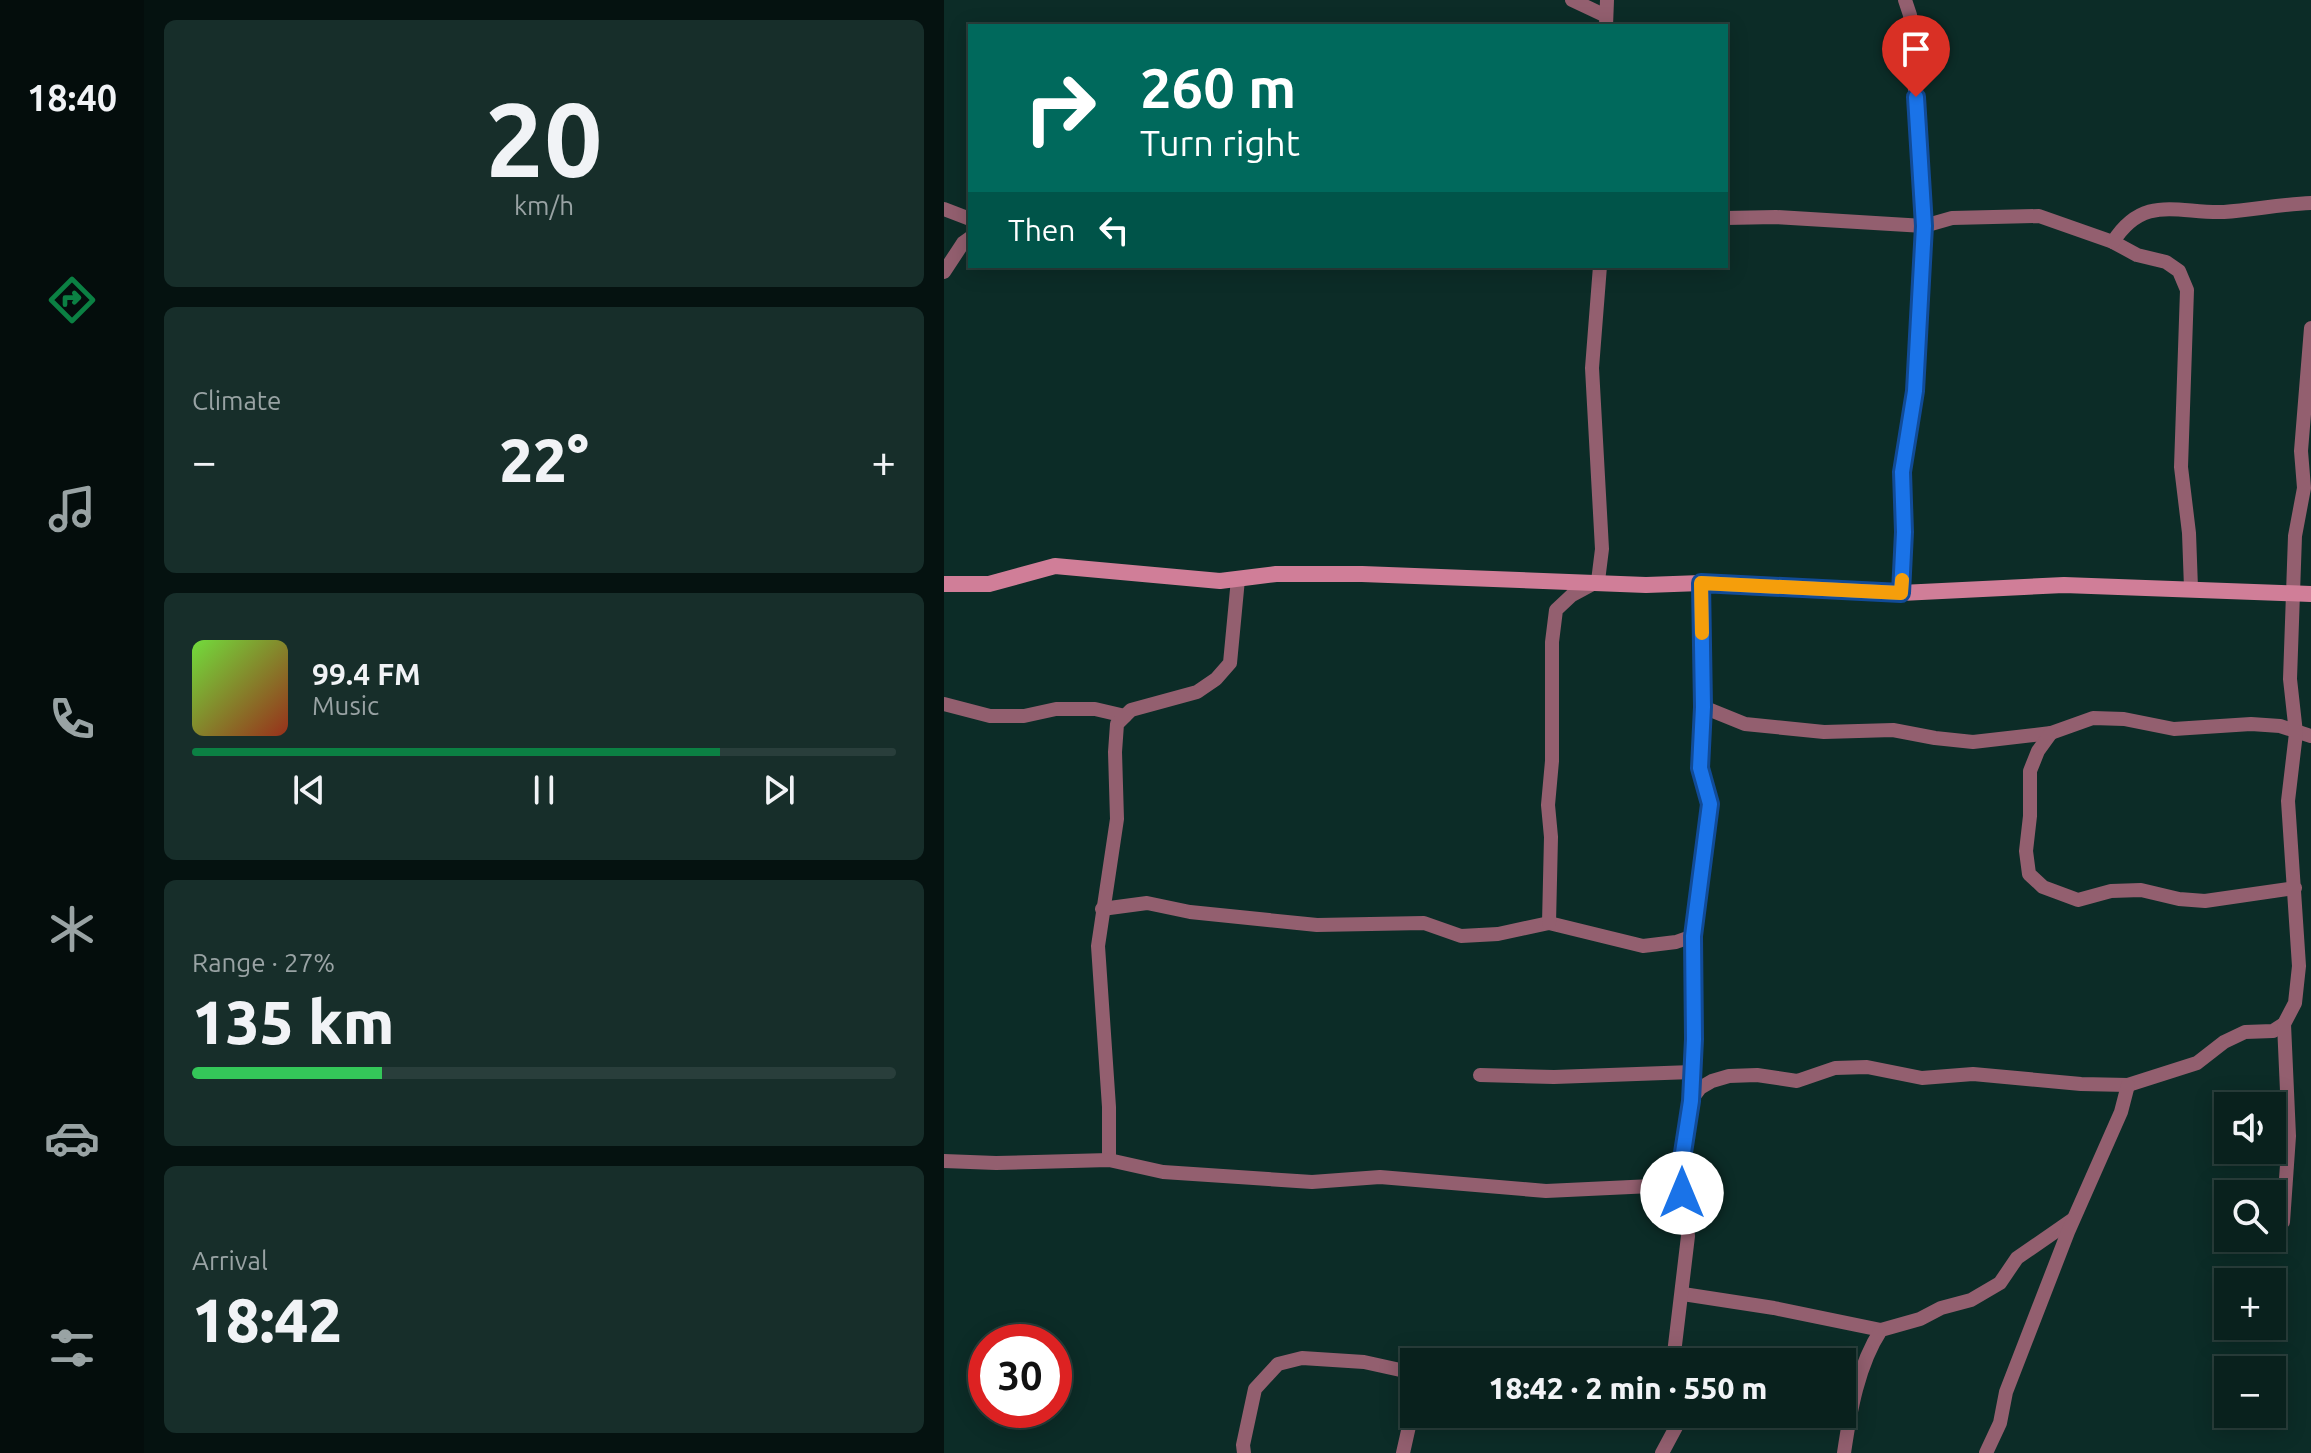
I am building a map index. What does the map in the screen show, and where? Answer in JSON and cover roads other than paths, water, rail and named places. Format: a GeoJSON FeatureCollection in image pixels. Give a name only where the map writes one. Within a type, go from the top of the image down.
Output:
{"type":"FeatureCollection","features":[{"type":"Feature","properties":{"kind":"street"},"geometry":{"type":"LineString","coordinates":[[1572,0],[1606,21],[1607,0]]}},
{"type":"Feature","properties":{"kind":"street"},"geometry":{"type":"LineString","coordinates":[[1901,593],[1904,532],[1902,472],[1915,391],[1924,226],[1910,15],[1905,0]]}},
{"type":"Feature","properties":{"kind":"street"},"geometry":{"type":"LineString","coordinates":[[2113,242],[2123,226],[2156,209],[2222,212],[2266,205],[2311,203]]}},
{"type":"Feature","properties":{"kind":"street"},"geometry":{"type":"LineString","coordinates":[[944,209],[968,218]]}},
{"type":"Feature","properties":{"kind":"street"},"geometry":{"type":"LineString","coordinates":[[1728,218],[1776,217],[1924,226],[1952,218],[2039,216],[2113,242],[2137,255],[2166,262],[2179,271],[2187,290],[2181,467],[2189,533],[2191,588]]}},
{"type":"Feature","properties":{"kind":"street"},"geometry":{"type":"LineString","coordinates":[[944,272],[968,239]]}},
{"type":"Feature","properties":{"kind":"street"},"geometry":{"type":"LineString","coordinates":[[1598,581],[1602,549],[1592,368],[1600,268]]}},
{"type":"Feature","properties":{"kind":"street"},"geometry":{"type":"LineString","coordinates":[[1691,1101],[1700,1088],[1729,1076],[1757,1075],[1797,1081],[1835,1068],[1867,1067],[1922,1078],[1973,1074],[2128,1085],[2197,1063],[2224,1042],[2245,1032],[2273,1031],[2284,1024],[2295,1003],[2304,904],[2295,888],[2288,801],[2304,735],[2290,679],[2295,536],[2304,488],[2301,451],[2311,328]]}},
{"type":"Feature","properties":{"kind":"street"},"geometry":{"type":"LineString","coordinates":[[944,584],[989,584],[1055,566],[1220,581],[1276,574],[1362,574],[1646,585],[1701,583],[1901,593],[2064,585],[2311,594]]}},
{"type":"Feature","properties":{"kind":"street"},"geometry":{"type":"LineString","coordinates":[[1109,1160],[1109,1107],[1098,946],[1117,819],[1117,724],[1131,710],[1197,692],[1216,679],[1230,663],[1238,579]]}},
{"type":"Feature","properties":{"kind":"street"},"geometry":{"type":"LineString","coordinates":[[1549,923],[1551,837],[1548,805],[1552,761],[1552,642],[1556,610],[1572,595],[1598,581]]}},
{"type":"Feature","properties":{"kind":"street"},"geometry":{"type":"LineString","coordinates":[[1675,1348],[1688,1236],[1680,1172],[1691,1101],[1693,936],[1710,804],[1700,768],[1703,707],[1701,583]]}},
{"type":"Feature","properties":{"kind":"street"},"geometry":{"type":"LineString","coordinates":[[944,704],[990,716],[1024,716],[1056,709],[1095,709],[1125,716]]}},
{"type":"Feature","properties":{"kind":"street"},"geometry":{"type":"LineString","coordinates":[[1703,707],[1745,724],[1824,732],[1893,730],[1973,742],[2051,733],[2093,718],[2124,719],[2174,729],[2251,724],[2280,726],[2304,735]]}},
{"type":"Feature","properties":{"kind":"street"},"geometry":{"type":"LineString","coordinates":[[2051,733],[2038,751],[2030,771],[2026,851],[2029,874],[2043,887],[2078,900],[2111,891],[2141,890],[2179,899],[2205,901],[2295,888]]}},
{"type":"Feature","properties":{"kind":"street"},"geometry":{"type":"LineString","coordinates":[[1102,909],[1147,903],[1190,912],[1317,925],[1424,923],[1461,936],[1498,934],[1549,923],[1643,946],[1676,942],[1693,936]]}},
{"type":"Feature","properties":{"kind":"street"},"geometry":{"type":"LineString","coordinates":[[2284,1024],[2289,1136],[2286,1180]]}},
{"type":"Feature","properties":{"kind":"street"},"geometry":{"type":"LineString","coordinates":[[1480,1075],[1554,1077],[1692,1072]]}},
{"type":"Feature","properties":{"kind":"street"},"geometry":{"type":"LineString","coordinates":[[1986,1453],[2000,1423],[2006,1392],[2073,1220],[2121,1112],[2128,1085]]}},
{"type":"Feature","properties":{"kind":"street"},"geometry":{"type":"LineString","coordinates":[[944,1161],[1109,1160],[1163,1172],[1312,1182],[1380,1177],[1546,1191],[1652,1186],[1680,1172]]}},
{"type":"Feature","properties":{"kind":"street"},"geometry":{"type":"LineString","coordinates":[[1683,1294],[1774,1308],[1881,1330],[1971,1300],[2000,1283],[2017,1258],[2073,1220]]}},
{"type":"Feature","properties":{"kind":"street"},"geometry":{"type":"LineString","coordinates":[[1844,1453],[1865,1361],[1869,1348],[1881,1330]]}},
{"type":"Feature","properties":{"kind":"street"},"geometry":{"type":"LineString","coordinates":[[1244,1453],[1255,1389],[1278,1364],[1302,1358],[1364,1362],[1400,1370]]}},
{"type":"Feature","properties":{"kind":"street"},"geometry":{"type":"LineString","coordinates":[[1403,1453],[1409,1428]]}},
{"type":"Feature","properties":{"kind":"street"},"geometry":{"type":"LineString","coordinates":[[1662,1453],[1675,1428]]}}]}
